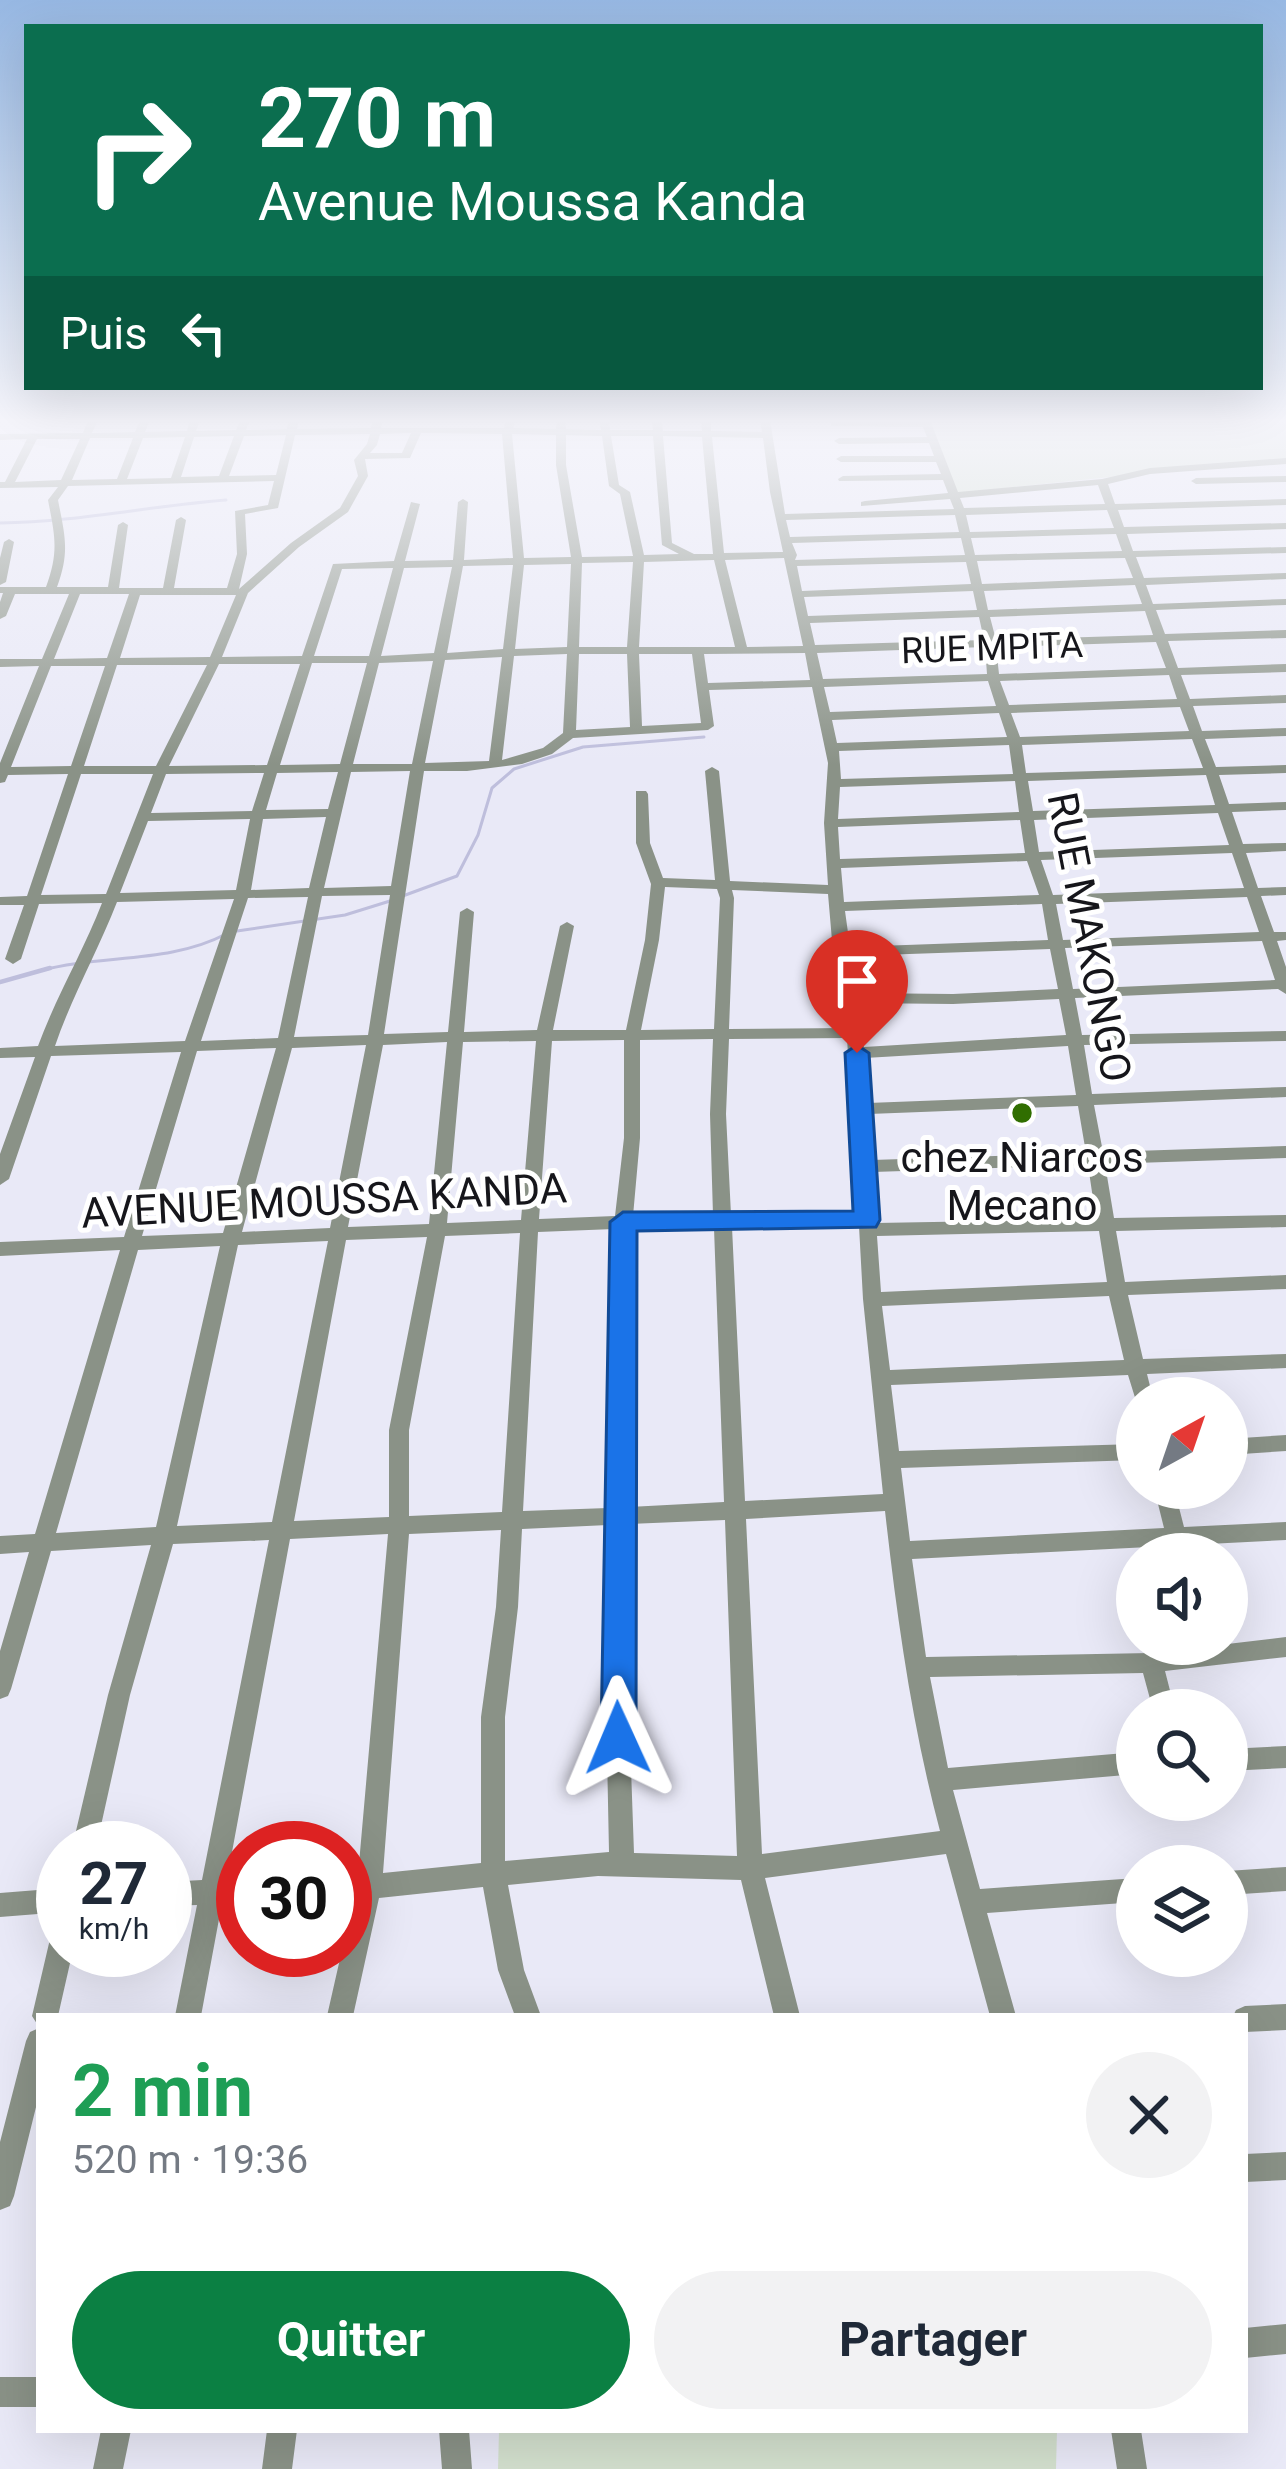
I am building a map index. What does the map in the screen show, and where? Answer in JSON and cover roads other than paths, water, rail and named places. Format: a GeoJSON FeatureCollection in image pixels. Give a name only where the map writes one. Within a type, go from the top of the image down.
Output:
{"type":"FeatureCollection","features":[{"type":"Feature","properties":{"kind":"street"},"geometry":{"type":"LineString","coordinates":[[50,590],[61,568],[62,535]]}},
{"type":"Feature","properties":{"kind":"street"},"geometry":{"type":"LineString","coordinates":[[113,590],[121,535]]}},
{"type":"Feature","properties":{"kind":"street"},"geometry":{"type":"LineString","coordinates":[[168,592],[179,535]]}},
{"type":"Feature","properties":{"kind":"street"},"geometry":{"type":"LineString","coordinates":[[0,1179],[58,1013],[92,951],[162,767],[214,659],[238,592],[241,535]]}},
{"type":"Feature","properties":{"kind":"street"},"geometry":{"type":"LineString","coordinates":[[4,588],[238,592],[309,535]]}},
{"type":"Feature","properties":{"kind":"street"},"geometry":{"type":"LineString","coordinates":[[90,1821],[119,1695],[165,1534],[230,1241],[285,1045],[333,813],[406,535]]}},
{"type":"Feature","properties":{"kind":"street"},"geometry":{"type":"LineString","coordinates":[[189,2013],[278,1528],[376,1042],[461,535]]}},
{"type":"Feature","properties":{"kind":"street"},"geometry":{"type":"LineString","coordinates":[[496,764],[519,564],[517,535]]}},
{"type":"Feature","properties":{"kind":"street"},"geometry":{"type":"LineString","coordinates":[[569,734],[577,562],[574,535]]}},
{"type":"Feature","properties":{"kind":"street"},"geometry":{"type":"LineString","coordinates":[[634,535],[639,560],[633,652],[636,730]]}},
{"type":"Feature","properties":{"kind":"street"},"geometry":{"type":"LineString","coordinates":[[666,535],[667,544],[694,560]]}},
{"type":"Feature","properties":{"kind":"street"},"geometry":{"type":"LineString","coordinates":[[720,535],[742,651]]}},
{"type":"Feature","properties":{"kind":"street"},"geometry":{"type":"LineString","coordinates":[[789,535],[833,747],[833,864],[862,1109],[872,1299],[898,1551],[938,1780],[1002,2013]]}},
{"type":"Feature","properties":{"kind":"street"},"geometry":{"type":"LineString","coordinates":[[0,1689],[190,1049],[243,893],[257,816],[337,566],[723,559],[964,535]]}},
{"type":"Feature","properties":{"kind":"street","name":"RUE MAKONGO"},"geometry":{"type":"LineString","coordinates":[[966,535],[990,641],[993,678],[1015,742],[1034,856],[1048,900],[1118,1293],[1139,1377]]}},
{"type":"Feature","properties":{"kind":"street"},"geometry":{"type":"LineString","coordinates":[[849,998],[1285,986],[1211,772],[1121,535]]}},
{"type":"Feature","properties":{"kind":"street"},"geometry":{"type":"LineString","coordinates":[[0,616],[9,542]]}},
{"type":"Feature","properties":{"kind":"street"},"geometry":{"type":"LineString","coordinates":[[790,553],[973,560],[1285,551]]}},
{"type":"Feature","properties":{"kind":"street"},"geometry":{"type":"LineString","coordinates":[[800,594],[1286,576]]}},
{"type":"Feature","properties":{"kind":"street"},"geometry":{"type":"LineString","coordinates":[[76,590],[1,774],[162,767],[419,767],[536,758],[569,734],[708,726],[698,652]]}},
{"type":"Feature","properties":{"kind":"street"},"geometry":{"type":"LineString","coordinates":[[13,959],[136,591]]}},
{"type":"Feature","properties":{"kind":"street"},"geometry":{"type":"LineString","coordinates":[[805,620],[1286,602]]}},
{"type":"Feature","properties":{"kind":"street"},"geometry":{"type":"LineString","coordinates":[[0,663],[372,660],[1286,634]]}},
{"type":"Feature","properties":{"kind":"street","name":"RUE MPITA"},"geometry":{"type":"LineString","coordinates":[[701,687],[1286,668]]}},
{"type":"Feature","properties":{"kind":"street"},"geometry":{"type":"LineString","coordinates":[[824,716],[1286,699]]}},
{"type":"Feature","properties":{"kind":"street"},"geometry":{"type":"LineString","coordinates":[[833,747],[1286,732]]}},
{"type":"Feature","properties":{"kind":"street"},"geometry":{"type":"LineString","coordinates":[[836,783],[1286,769]]}},
{"type":"Feature","properties":{"kind":"street"},"geometry":{"type":"LineString","coordinates":[[712,771],[727,920],[720,1036],[722,1224],[749,1868],[786,2013]]}},
{"type":"Feature","properties":{"kind":"street"},"geometry":{"type":"LineString","coordinates":[[622,1863],[616,1655],[623,1222],[632,1138],[632,1037],[652,940],[657,882],[643,843],[641,794]]}},
{"type":"Feature","properties":{"kind":"street"},"geometry":{"type":"LineString","coordinates":[[831,823],[1286,806]]}},
{"type":"Feature","properties":{"kind":"street"},"geometry":{"type":"LineString","coordinates":[[144,817],[333,813]]}},
{"type":"Feature","properties":{"kind":"street"},"geometry":{"type":"LineString","coordinates":[[833,864],[1286,847]]}},
{"type":"Feature","properties":{"kind":"street"},"geometry":{"type":"LineString","coordinates":[[657,882],[837,898],[1048,900],[1286,891]]}},
{"type":"Feature","properties":{"kind":"street"},"geometry":{"type":"LineString","coordinates":[[0,901],[399,890]]}},
{"type":"Feature","properties":{"kind":"street"},"geometry":{"type":"LineString","coordinates":[[365,1821],[399,1526],[399,1430],[437,1230],[459,1038],[467,912]]}},
{"type":"Feature","properties":{"kind":"street"},"geometry":{"type":"LineString","coordinates":[[528,2013],[511,1970],[493,1872],[493,1718],[507,1607],[544,1037],[567,926]]}},
{"type":"Feature","properties":{"kind":"street"},"geometry":{"type":"LineString","coordinates":[[841,952],[1286,936]]}},
{"type":"Feature","properties":{"kind":"street"},"geometry":{"type":"LineString","coordinates":[[0,1053],[459,1038],[720,1036],[855,1043],[1286,1036]]}},
{"type":"Feature","properties":{"kind":"street"},"geometry":{"type":"LineString","coordinates":[[862,1109],[1286,1092]]}},
{"type":"Feature","properties":{"kind":"street"},"geometry":{"type":"LineString","coordinates":[[864,1166],[1286,1152]]}},
{"type":"Feature","properties":{"kind":"street","name":"AVENUE MOUSSA KANDA"},"geometry":{"type":"LineString","coordinates":[[0,1249],[623,1222],[1286,1221]]}},
{"type":"Feature","properties":{"kind":"street"},"geometry":{"type":"LineString","coordinates":[[872,1299],[1118,1293],[1286,1282]]}},
{"type":"Feature","properties":{"kind":"street"},"geometry":{"type":"LineString","coordinates":[[881,1378],[1286,1361]]}},
{"type":"Feature","properties":{"kind":"street"},"geometry":{"type":"LineString","coordinates":[[1248,1446],[1286,1443]]}},
{"type":"Feature","properties":{"kind":"street"},"geometry":{"type":"LineString","coordinates":[[889,1460],[1116,1453]]}},
{"type":"Feature","properties":{"kind":"street"},"geometry":{"type":"LineString","coordinates":[[0,1545],[278,1528],[621,1520],[733,1508],[893,1502]]}},
{"type":"Feature","properties":{"kind":"street"},"geometry":{"type":"LineString","coordinates":[[1242,1533],[1286,1531]]}},
{"type":"Feature","properties":{"kind":"street"},"geometry":{"type":"LineString","coordinates":[[898,1551],[1116,1539]]}},
{"type":"Feature","properties":{"kind":"street"},"geometry":{"type":"LineString","coordinates":[[1248,1652],[1286,1647]]}},
{"type":"Feature","properties":{"kind":"street"},"geometry":{"type":"LineString","coordinates":[[918,1667],[1116,1664]]}},
{"type":"Feature","properties":{"kind":"street"},"geometry":{"type":"LineString","coordinates":[[1248,1759],[1286,1757]]}},
{"type":"Feature","properties":{"kind":"street"},"geometry":{"type":"LineString","coordinates":[[938,1780],[1116,1765]]}},
{"type":"Feature","properties":{"kind":"street"},"geometry":{"type":"LineString","coordinates":[[372,1887],[622,1863],[749,1868],[953,1841]]}},
{"type":"Feature","properties":{"kind":"street"},"geometry":{"type":"LineString","coordinates":[[1248,1882],[1286,1879]]}},
{"type":"Feature","properties":{"kind":"street"},"geometry":{"type":"LineString","coordinates":[[192,1892],[216,1891]]}},
{"type":"Feature","properties":{"kind":"street"},"geometry":{"type":"LineString","coordinates":[[971,1902],[1116,1892]]}},
{"type":"Feature","properties":{"kind":"street"},"geometry":{"type":"LineString","coordinates":[[0,1904],[36,1902]]}},
{"type":"Feature","properties":{"kind":"street"},"geometry":{"type":"LineString","coordinates":[[46,2013],[54,1977]]}},
{"type":"Feature","properties":{"kind":"street"},"geometry":{"type":"LineString","coordinates":[[340,2013],[345,1977]]}},
{"type":"Feature","properties":{"kind":"street"},"geometry":{"type":"LineString","coordinates":[[1248,2019],[1286,2017]]}},
{"type":"Feature","properties":{"kind":"street"},"geometry":{"type":"LineString","coordinates":[[0,2196],[36,2053]]}},
{"type":"Feature","properties":{"kind":"street"},"geometry":{"type":"LineString","coordinates":[[1248,2168],[1286,2166]]}},
{"type":"Feature","properties":{"kind":"street"},"geometry":{"type":"LineString","coordinates":[[1248,2343],[1286,2338]]}},
{"type":"Feature","properties":{"kind":"street"},"geometry":{"type":"LineString","coordinates":[[0,2392],[36,2392]]}},
{"type":"Feature","properties":{"kind":"street"},"geometry":{"type":"LineString","coordinates":[[108,2469],[115,2433]]}},
{"type":"Feature","properties":{"kind":"street"},"geometry":{"type":"LineString","coordinates":[[277,2469],[282,2433]]}},
{"type":"Feature","properties":{"kind":"street"},"geometry":{"type":"LineString","coordinates":[[454,2433],[457,2469]]}},
{"type":"Feature","properties":{"kind":"street"},"geometry":{"type":"LineString","coordinates":[[1126,2433],[1132,2469]]}},
{"type":"Feature","properties":{"kind":"waterway"},"geometry":{"type":"LineString","coordinates":[[400,897],[457,876],[478,835],[492,788],[514,769],[583,747],[704,737]]}},
{"type":"Feature","properties":{"kind":"waterway"},"geometry":{"type":"LineString","coordinates":[[237,931],[345,915],[390,901]]}},
{"type":"Feature","properties":{"kind":"waterway"},"geometry":{"type":"LineString","coordinates":[[40,971],[181,950],[226,934]]}},
{"type":"Feature","properties":{"kind":"waterway"},"geometry":{"type":"LineString","coordinates":[[40,971],[50,968]]}},
{"type":"Feature","properties":{"kind":"waterway"},"geometry":{"type":"LineString","coordinates":[[0,982],[40,971]]}},
{"type":"Feature","properties":{"kind":"place","name":"chez Niarcos Mecano"},"geometry":{"type":"Point","coordinates":[1022,1113]}}]}
